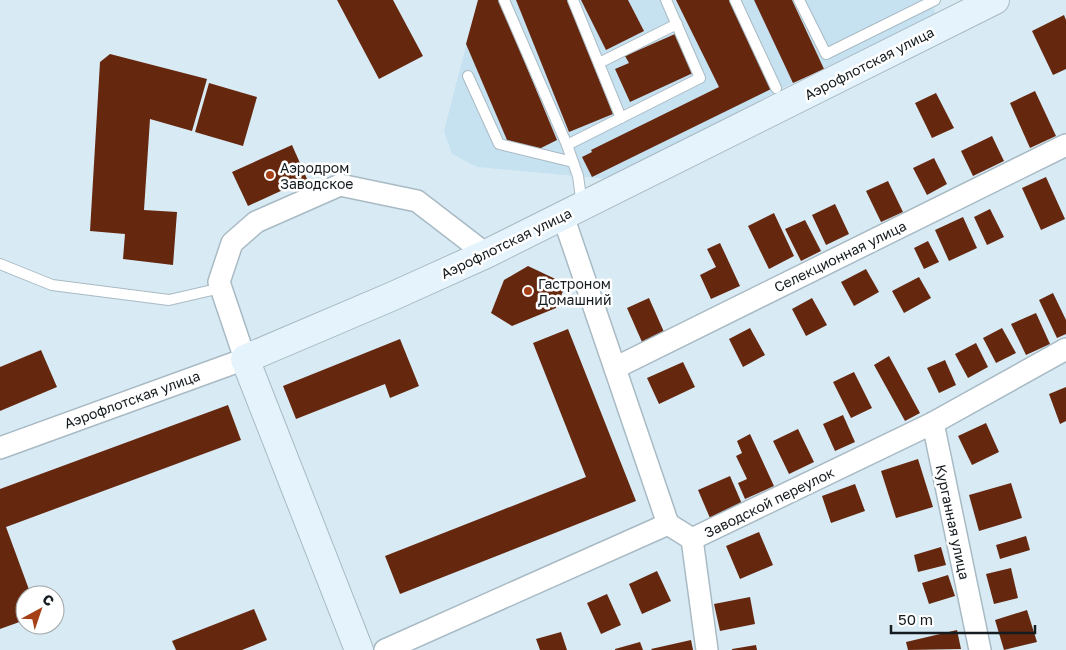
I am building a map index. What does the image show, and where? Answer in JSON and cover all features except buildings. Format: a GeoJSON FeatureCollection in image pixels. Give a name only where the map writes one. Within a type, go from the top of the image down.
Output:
{"type":"FeatureCollection","features":[{"type":"Feature","properties":{"kind":"street","name":"Аэрофлотская улица"},"geometry":{"type":"LineString","coordinates":[[0,448],[245,358],[486,254],[995,0]]}},
{"type":"Feature","properties":{"kind":"street","name":"Селекционная улица"},"geometry":{"type":"LineString","coordinates":[[615,368],[1066,145]]}},
{"type":"Feature","properties":{"kind":"street"},"geometry":{"type":"LineString","coordinates":[[359,650],[245,358],[219,282],[232,243],[256,222],[340,185],[417,202],[486,254]]}},
{"type":"Feature","properties":{"kind":"street"},"geometry":{"type":"LineString","coordinates":[[385,650],[413,644],[668,524],[615,368],[572,211]]}},
{"type":"Feature","properties":{"kind":"street","name":"Заводской переулок"},"geometry":{"type":"LineString","coordinates":[[668,524],[692,539],[933,423],[1066,350]]}},
{"type":"Feature","properties":{"kind":"street","name":"Курганная улица"},"geometry":{"type":"LineString","coordinates":[[933,423],[980,650]]}},
{"type":"Feature","properties":{"kind":"street"},"geometry":{"type":"LineString","coordinates":[[692,539],[707,650]]}},
{"type":"Feature","properties":{"kind":"lane"},"geometry":{"type":"LineString","coordinates":[[504,0],[567,145],[578,176],[572,211]]}},
{"type":"Feature","properties":{"kind":"lane"},"geometry":{"type":"LineString","coordinates":[[573,0],[621,118]]}},
{"type":"Feature","properties":{"kind":"lane"},"geometry":{"type":"LineString","coordinates":[[567,145],[700,78],[666,0]]}},
{"type":"Feature","properties":{"kind":"lane"},"geometry":{"type":"LineString","coordinates":[[735,0],[776,88]]}},
{"type":"Feature","properties":{"kind":"lane"},"geometry":{"type":"LineString","coordinates":[[799,0],[826,54],[935,0]]}},
{"type":"Feature","properties":{"kind":"lane"},"geometry":{"type":"LineString","coordinates":[[599,63],[676,24]]}},
{"type":"Feature","properties":{"kind":"lane"},"geometry":{"type":"LineString","coordinates":[[468,76],[499,144],[573,162]]}},
{"type":"Feature","properties":{"kind":"lane"},"geometry":{"type":"LineString","coordinates":[[0,264],[52,285],[169,300],[221,288]]}},
{"type":"Feature","properties":{"kind":"shaded area"},"geometry":{"type":"Polygon","coordinates":[[[478,0],[930,0],[936,15],[793,83],[608,179],[477,167],[452,154],[444,131],[478,0]]]}},
{"type":"Feature","properties":{"kind":"place","name":"Аэродром Заводское"},"geometry":{"type":"Point","coordinates":[270,175]}},
{"type":"Feature","properties":{"kind":"place","name":"Гастроном Домашний"},"geometry":{"type":"Point","coordinates":[528,291]}}]}
